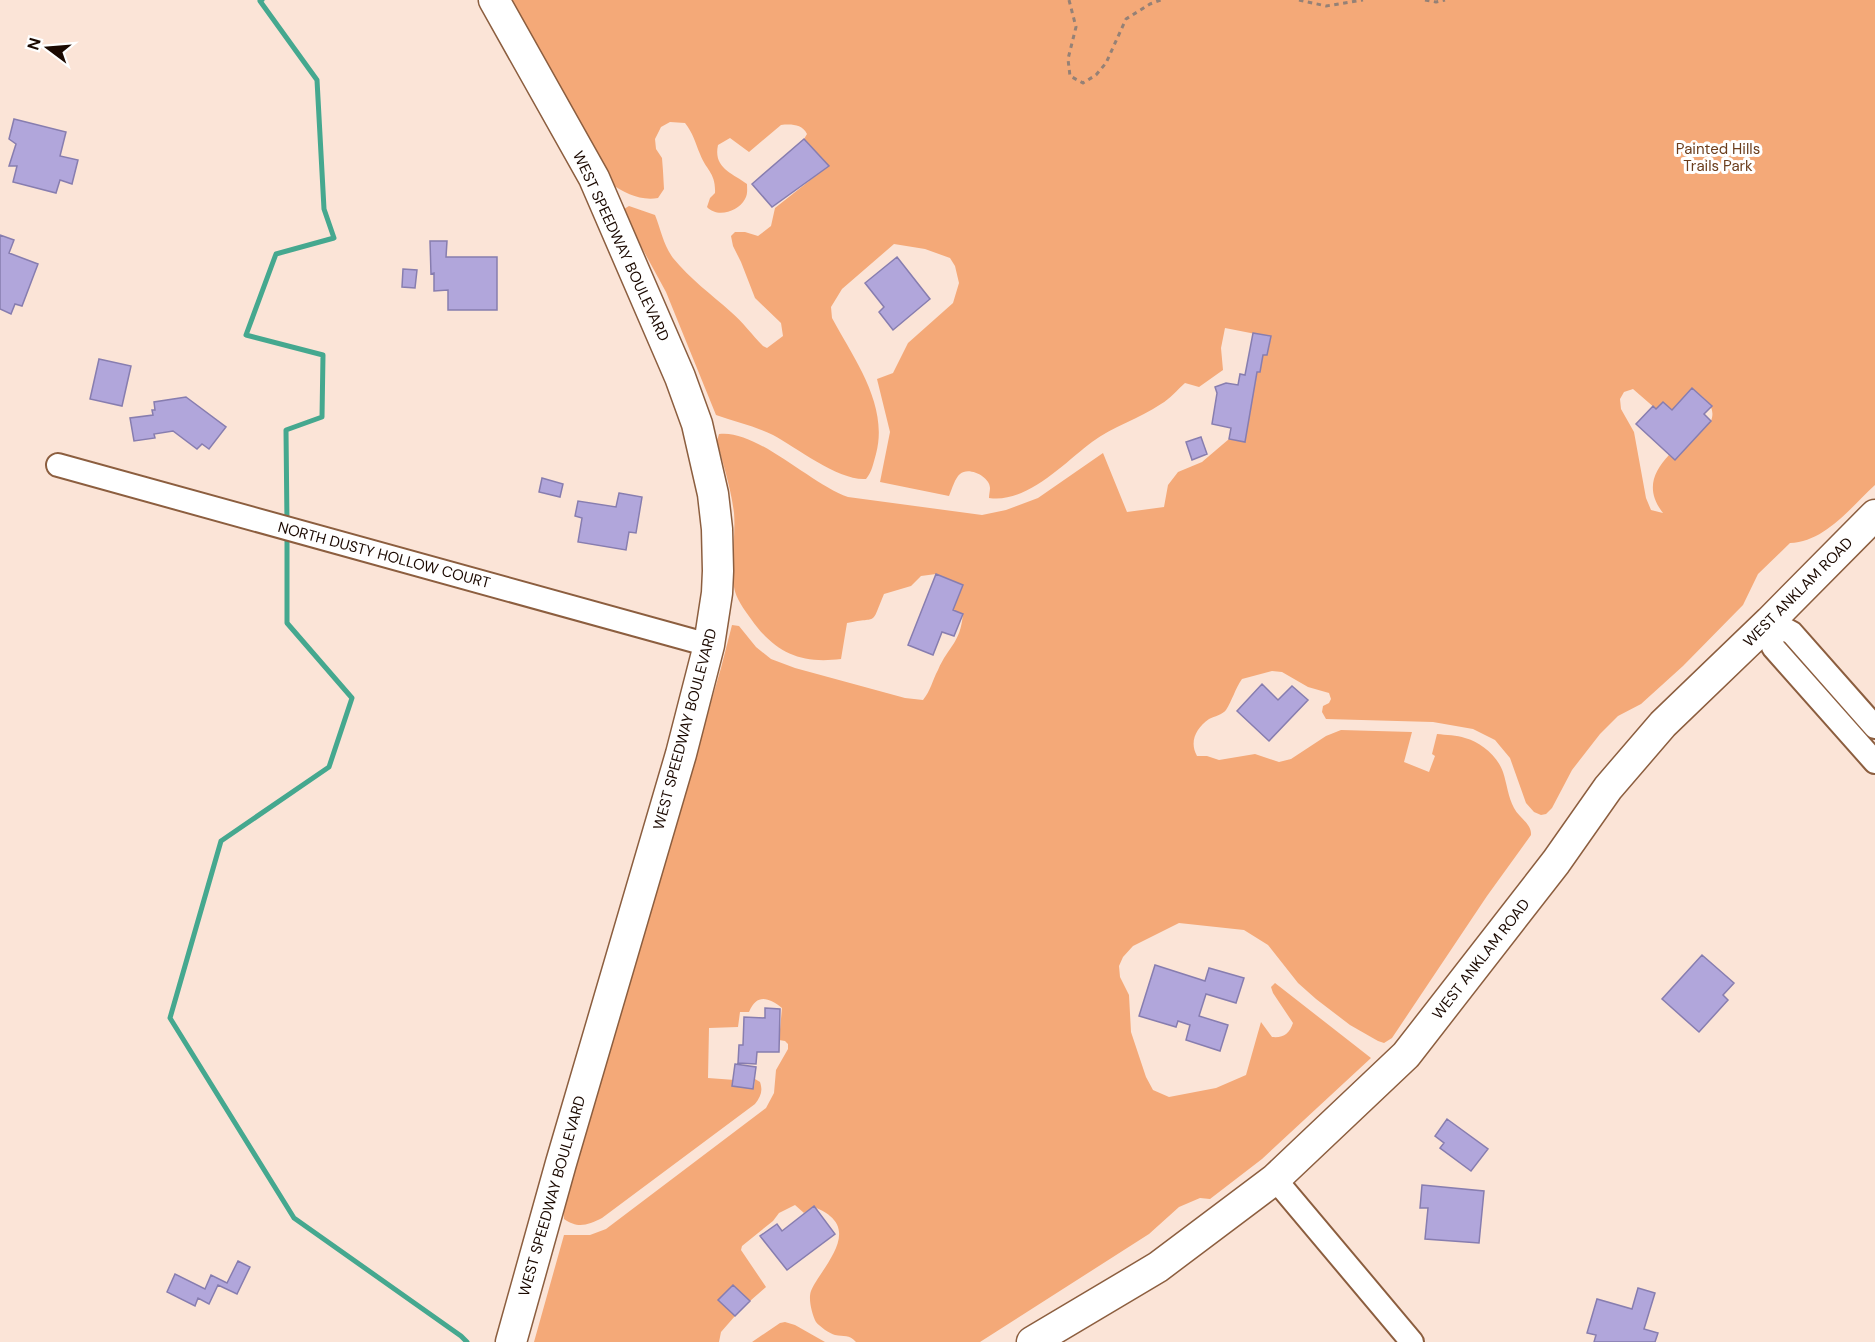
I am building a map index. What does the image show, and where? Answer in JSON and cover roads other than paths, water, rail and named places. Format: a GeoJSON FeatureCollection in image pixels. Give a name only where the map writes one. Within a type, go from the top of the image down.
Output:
{"type":"FeatureCollection","features":[{"type":"Feature","properties":{"kind":"main road","name":"WEST SPEEDWAY BOULEVARD"},"geometry":{"type":"LineString","coordinates":[[494,0],[594,178],[676,367],[697,424],[713,494],[717,529],[717,593],[709,645],[681,754],[511,1342]]}},
{"type":"Feature","properties":{"kind":"main road","name":"WEST ANKLAM ROAD"},"geometry":{"type":"LineString","coordinates":[[1032,1342],[1158,1268],[1275,1179],[1406,1055],[1556,862],[1608,788],[1663,724],[1875,515]]}},
{"type":"Feature","properties":{"kind":"street","name":"NORTH DUSTY HOLLOW COURT"},"geometry":{"type":"LineString","coordinates":[[58,465],[709,645]]}},
{"type":"Feature","properties":{"kind":"street"},"geometry":{"type":"LineString","coordinates":[[1770,621],[1792,633],[1875,727]]}},
{"type":"Feature","properties":{"kind":"street"},"geometry":{"type":"LineString","coordinates":[[1770,621],[1773,647],[1875,762]]}},
{"type":"Feature","properties":{"kind":"street"},"geometry":{"type":"LineString","coordinates":[[1275,1179],[1412,1342]]}},
{"type":"Feature","properties":{"kind":"waterway"},"geometry":{"type":"LineString","coordinates":[[262,0],[260,1],[317,80],[324,209],[334,238],[276,254],[246,335],[323,355],[322,417],[286,430],[287,524]]}},
{"type":"Feature","properties":{"kind":"waterway"},"geometry":{"type":"LineString","coordinates":[[287,533],[287,623],[352,698],[329,767],[221,841],[170,1018],[294,1218],[467,1342]]}},
{"type":"Feature","properties":{"kind":"park label","name":"Painted Hills Trails Park"},"geometry":{"type":"Point","coordinates":[1718,158]}}]}
